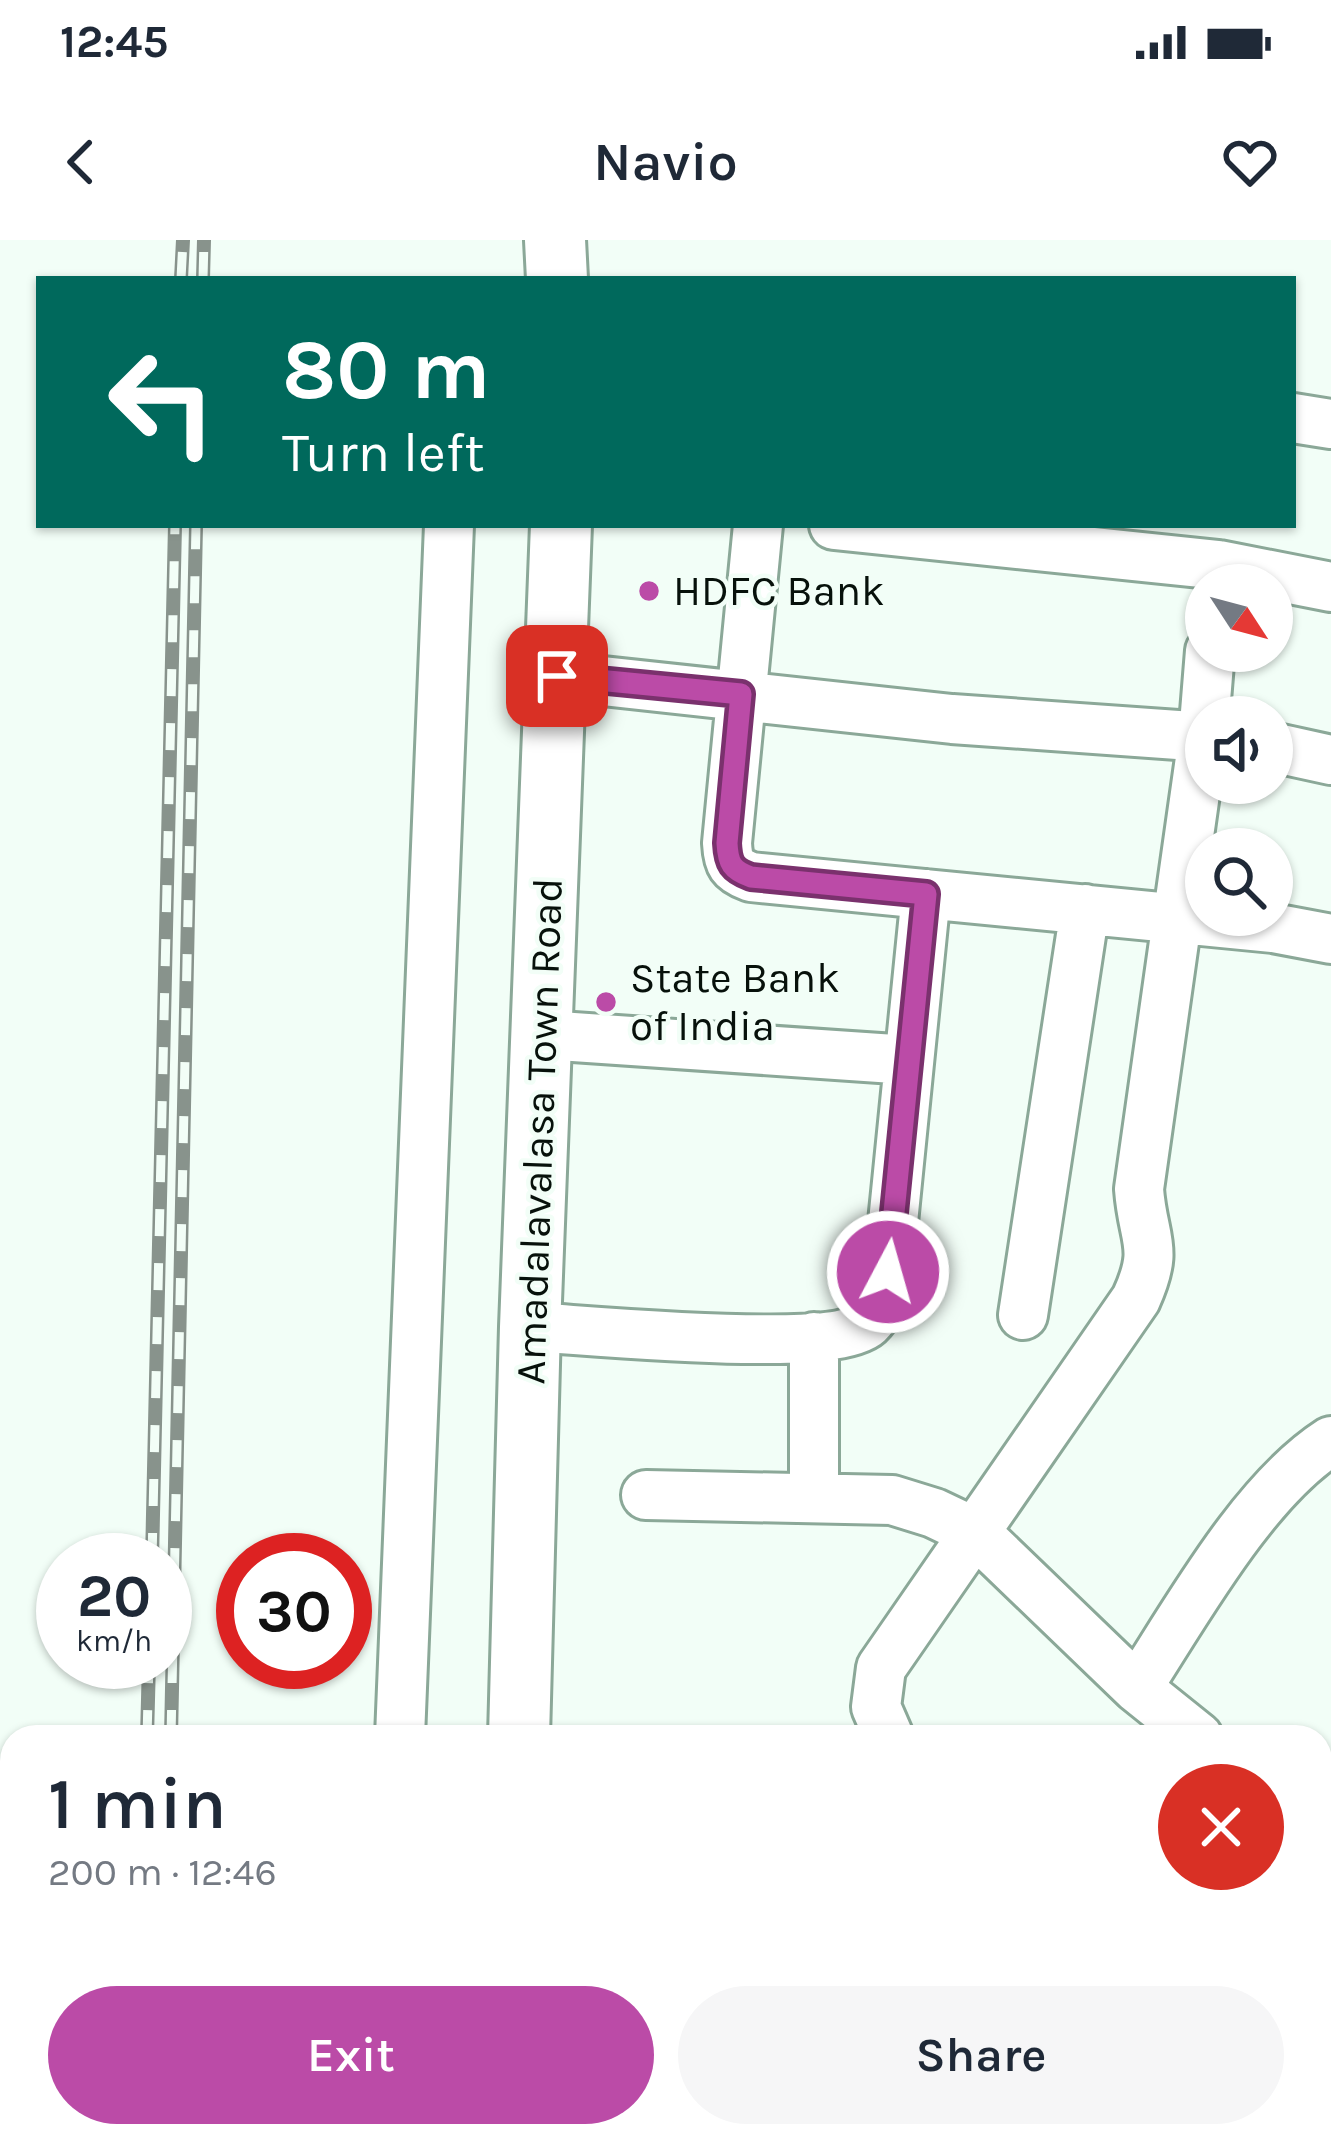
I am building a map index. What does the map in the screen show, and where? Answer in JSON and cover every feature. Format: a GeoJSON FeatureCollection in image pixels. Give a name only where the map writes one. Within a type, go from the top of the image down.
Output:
{"type":"FeatureCollection","features":[{"type":"Feature","properties":{"kind":"main road"},"geometry":{"type":"LineString","coordinates":[[526,240],[526,276]]}},
{"type":"Feature","properties":{"kind":"main road"},"geometry":{"type":"LineString","coordinates":[[555,240],[557,276]]}},
{"type":"Feature","properties":{"kind":"main road","name":"Amadalavalasa Town Road"},"geometry":{"type":"LineString","coordinates":[[488,1725],[530,528]]}},
{"type":"Feature","properties":{"kind":"main road","name":"Amadalavalasa Town Road"},"geometry":{"type":"LineString","coordinates":[[518,1725],[561,528]]}},
{"type":"Feature","properties":{"kind":"street"},"geometry":{"type":"LineString","coordinates":[[1296,418],[1331,424]]}},
{"type":"Feature","properties":{"kind":"street"},"geometry":{"type":"LineString","coordinates":[[400,1725],[449,528]]}},
{"type":"Feature","properties":{"kind":"street"},"geometry":{"type":"LineString","coordinates":[[758,528],[727,843],[734,871],[751,877],[1328,929]]}},
{"type":"Feature","properties":{"kind":"street"},"geometry":{"type":"LineString","coordinates":[[869,528],[1219,558],[1331,587]]}},
{"type":"Feature","properties":{"kind":"street"},"geometry":{"type":"LineString","coordinates":[[557,676],[952,718],[1185,735]]}},
{"type":"Feature","properties":{"kind":"street"},"geometry":{"type":"LineString","coordinates":[[1293,752],[1331,760]]}},
{"type":"Feature","properties":{"kind":"street"},"geometry":{"type":"LineString","coordinates":[[884,1725],[876,1707],[881,1668],[1136,1300],[1150,1268],[1139,1189],[1195,804]]}},
{"type":"Feature","properties":{"kind":"street"},"geometry":{"type":"LineString","coordinates":[[530,1327],[800,1341],[865,1327],[878,1310],[888,1272],[926,894]]}},
{"type":"Feature","properties":{"kind":"street"},"geometry":{"type":"LineString","coordinates":[[1023,1315],[1085,909]]}},
{"type":"Feature","properties":{"kind":"street"},"geometry":{"type":"LineString","coordinates":[[544,1034],[909,1060]]}},
{"type":"Feature","properties":{"kind":"street"},"geometry":{"type":"LineString","coordinates":[[814,1337],[814,1498]]}},
{"type":"Feature","properties":{"kind":"street"},"geometry":{"type":"LineString","coordinates":[[1137,1688],[1224,1556],[1282,1484],[1331,1441]]}},
{"type":"Feature","properties":{"kind":"street"},"geometry":{"type":"LineString","coordinates":[[646,1495],[892,1500],[976,1532],[1137,1688],[1183,1725]]}},
{"type":"Feature","properties":{"kind":"railway"},"geometry":{"type":"LineString","coordinates":[[181,276],[183,240]]}},
{"type":"Feature","properties":{"kind":"railway"},"geometry":{"type":"LineString","coordinates":[[203,276],[204,240]]}},
{"type":"Feature","properties":{"kind":"railway"},"geometry":{"type":"LineString","coordinates":[[153,1533],[175,528]]}},
{"type":"Feature","properties":{"kind":"railway"},"geometry":{"type":"LineString","coordinates":[[171,1725],[196,528]]}},
{"type":"Feature","properties":{"kind":"railway"},"geometry":{"type":"LineString","coordinates":[[147,1725],[148,1689]]}},
{"type":"Feature","properties":{"kind":"place","name":"HDFC Bank"},"geometry":{"type":"Point","coordinates":[649,591]}},
{"type":"Feature","properties":{"kind":"place","name":"State Bank of India"},"geometry":{"type":"Point","coordinates":[606,1002]}},
{"type":"Feature","properties":{"kind":"route"},"geometry":{"type":"LineString","coordinates":[[557,676],[741,694],[727,843],[734,871],[751,877],[926,894],[888,1272]]}}]}
